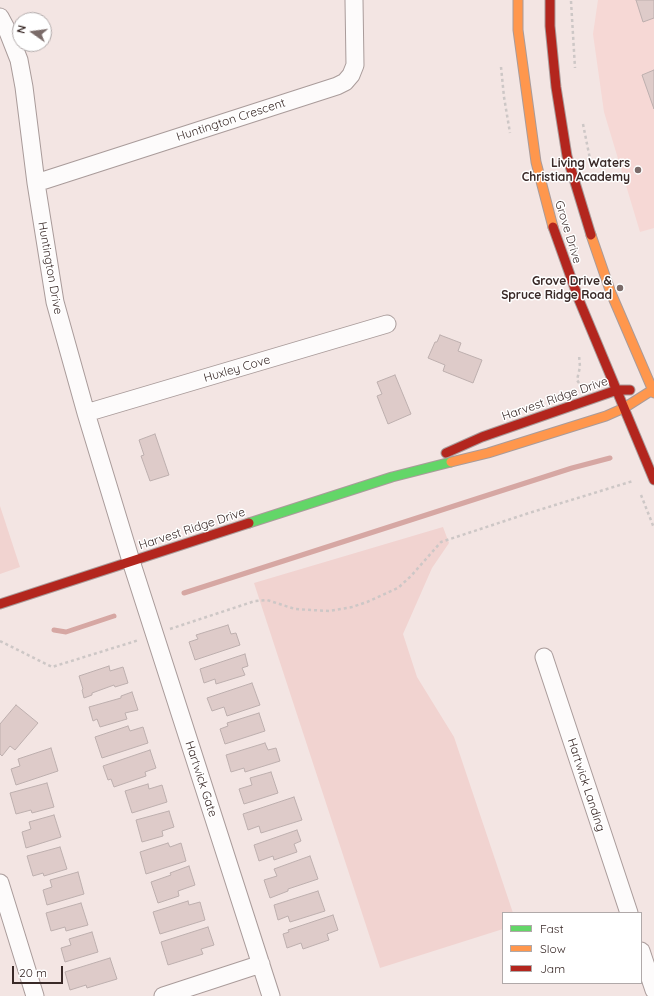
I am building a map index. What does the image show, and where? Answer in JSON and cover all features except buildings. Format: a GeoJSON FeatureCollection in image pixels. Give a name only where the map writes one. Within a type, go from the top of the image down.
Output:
{"type":"FeatureCollection","features":[{"type":"Feature","properties":{"kind":"street","name":"Huntington Crescent"},"geometry":{"type":"LineString","coordinates":[[36,183],[337,86],[345,82],[351,75],[355,65],[354,0]]}},
{"type":"Feature","properties":{"kind":"street","name":"Grove Drive"},"geometry":{"type":"LineString","coordinates":[[518,0],[518,30],[530,124],[536,162],[553,229],[579,300],[654,480]]}},
{"type":"Feature","properties":{"kind":"street","name":"Grove Drive"},"geometry":{"type":"LineString","coordinates":[[550,0],[550,26],[556,87],[567,156],[586,221],[608,285],[653,391]]}},
{"type":"Feature","properties":{"kind":"street","name":"Huntington Drive"},"geometry":{"type":"LineString","coordinates":[[0,17],[8,32],[19,60],[36,183],[55,302],[86,413],[131,561]]}},
{"type":"Feature","properties":{"kind":"street","name":"Huxley Cove"},"geometry":{"type":"LineString","coordinates":[[86,413],[387,324]]}},
{"type":"Feature","properties":{"kind":"street","name":"Harvest Ridge Drive"},"geometry":{"type":"LineString","coordinates":[[392,477],[482,437],[616,390],[653,391]]}},
{"type":"Feature","properties":{"kind":"street","name":"Harvest Ridge Drive"},"geometry":{"type":"LineString","coordinates":[[0,604],[392,477],[488,453],[606,416],[624,408],[653,391]]}},
{"type":"Feature","properties":{"kind":"street","name":"Hartwick Gate"},"geometry":{"type":"LineString","coordinates":[[131,561],[271,996]]}},
{"type":"Feature","properties":{"kind":"street","name":"Hartwick Landing"},"geometry":{"type":"LineString","coordinates":[[544,657],[628,912]]}},
{"type":"Feature","properties":{"kind":"street"},"geometry":{"type":"LineString","coordinates":[[0,883],[35,996]]}},
{"type":"Feature","properties":{"kind":"street"},"geometry":{"type":"LineString","coordinates":[[642,954],[654,990]]}},
{"type":"Feature","properties":{"kind":"street"},"geometry":{"type":"LineString","coordinates":[[163,996],[261,964]]}},
{"type":"Feature","properties":{"kind":"path"},"geometry":{"type":"LineString","coordinates":[[571,0],[576,73]]}},
{"type":"Feature","properties":{"kind":"path"},"geometry":{"type":"LineString","coordinates":[[582,120],[592,165]]}},
{"type":"Feature","properties":{"kind":"path"},"geometry":{"type":"LineString","coordinates":[[0,641],[52,668],[255,601],[267,600],[295,609],[311,610],[328,610],[352,607],[398,588],[411,576],[441,542],[636,480]]}},
{"type":"Feature","properties":{"kind":"shaded area","name":"Living Waters Christian Academy"},"geometry":{"type":"Polygon","coordinates":[[[598,0],[654,0],[654,228],[640,232],[604,112],[593,34],[598,0]]]}},
{"type":"Feature","properties":{"kind":"shaded area"},"geometry":{"type":"Polygon","coordinates":[[[0,506],[20,567],[0,574],[0,506]]]}},
{"type":"Feature","properties":{"kind":"shaded area"},"geometry":{"type":"Polygon","coordinates":[[[443,527],[449,543],[432,568],[403,634],[417,677],[454,737],[513,912],[502,912],[502,929],[380,968],[254,583],[443,527]]]}},
{"type":"Feature","properties":{"kind":"waterway"},"geometry":{"type":"LineString","coordinates":[[184,593],[572,468],[610,458]]}},
{"type":"Feature","properties":{"kind":"waterway"},"geometry":{"type":"LineString","coordinates":[[54,630],[66,632],[114,616]]}},
{"type":"Feature","properties":{"kind":"traffic: fast"},"geometry":{"type":"LineString","coordinates":[[249,523],[392,477],[451,462]]}},
{"type":"Feature","properties":{"kind":"traffic: slow"},"geometry":{"type":"LineString","coordinates":[[518,0],[518,30],[536,162],[553,227]]}},
{"type":"Feature","properties":{"kind":"traffic: slow"},"geometry":{"type":"LineString","coordinates":[[591,235],[611,293],[654,393]]}},
{"type":"Feature","properties":{"kind":"traffic: slow"},"geometry":{"type":"LineString","coordinates":[[451,462],[488,453],[606,416],[624,408],[654,389]]}},
{"type":"Feature","properties":{"kind":"traffic: jam"},"geometry":{"type":"LineString","coordinates":[[550,0],[550,26],[556,87],[567,156],[591,235]]}},
{"type":"Feature","properties":{"kind":"traffic: jam"},"geometry":{"type":"LineString","coordinates":[[553,227],[579,300],[654,480]]}},
{"type":"Feature","properties":{"kind":"traffic: jam"},"geometry":{"type":"LineString","coordinates":[[446,453],[482,437],[617,390],[630,390]]}},
{"type":"Feature","properties":{"kind":"traffic: jam"},"geometry":{"type":"LineString","coordinates":[[0,604],[249,523]]}},
{"type":"Feature","properties":{"kind":"place","name":"Living Waters Christian Academy"},"geometry":{"type":"Point","coordinates":[638,170]}},
{"type":"Feature","properties":{"kind":"place","name":"Grove Drive & Spruce Ridge Road"},"geometry":{"type":"Point","coordinates":[620,288]}}]}
